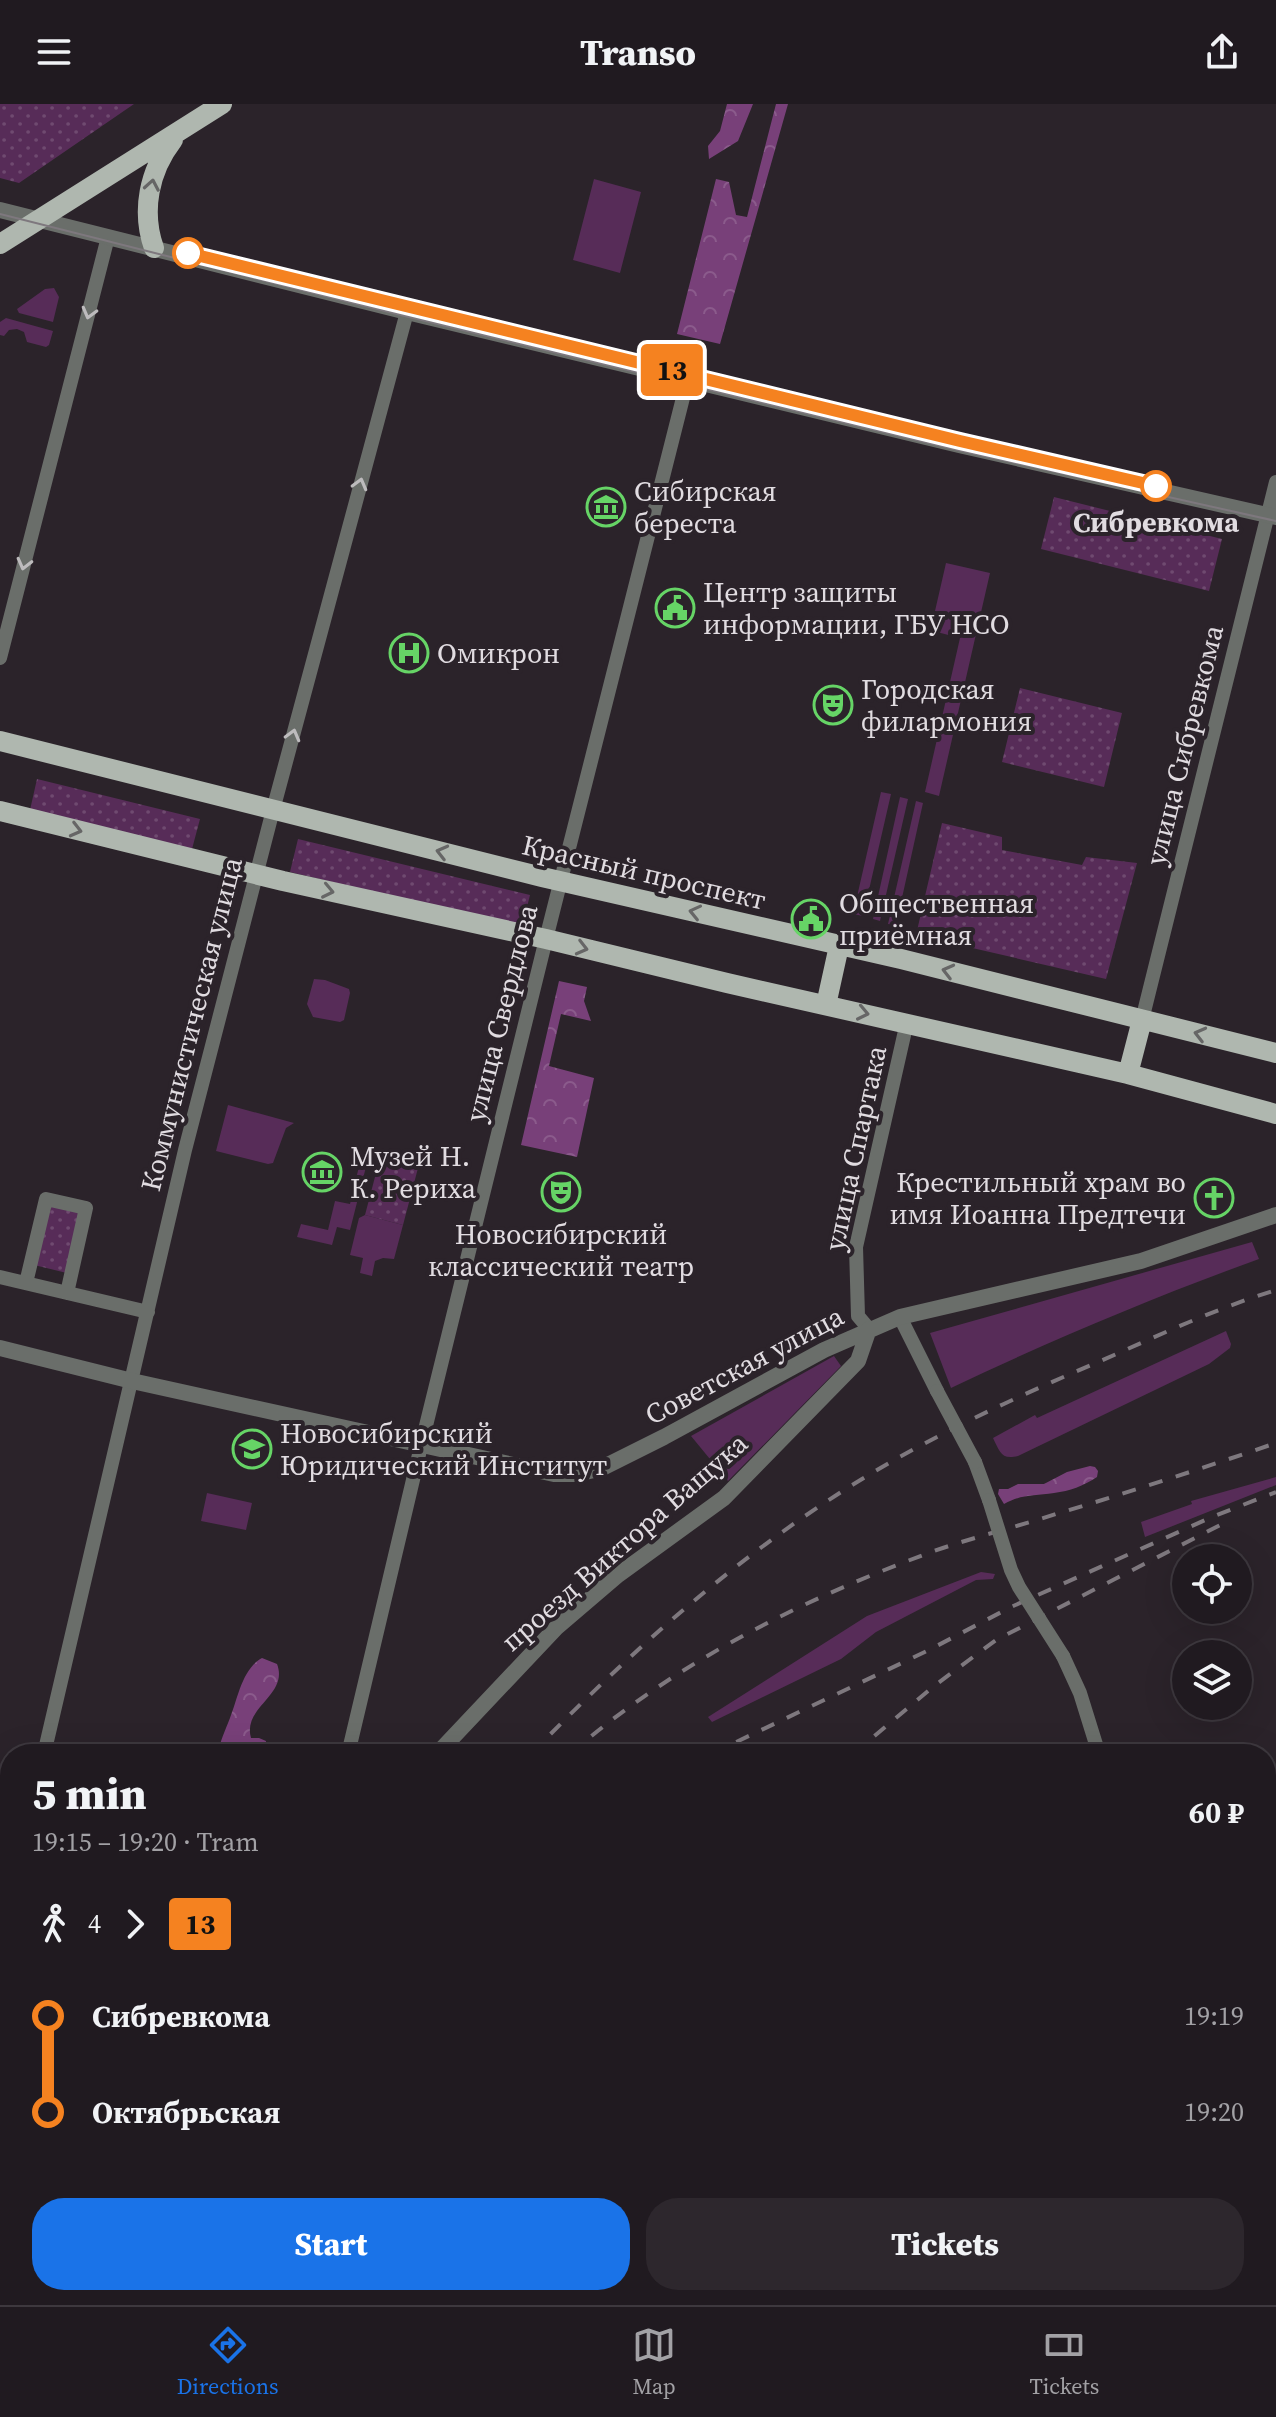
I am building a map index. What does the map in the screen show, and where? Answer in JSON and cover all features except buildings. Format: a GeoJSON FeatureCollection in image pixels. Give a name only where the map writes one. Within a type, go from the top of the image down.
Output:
{"type":"FeatureCollection","features":[{"type":"Feature","properties":{"kind":"main road"},"geometry":{"type":"LineString","coordinates":[[0,244],[222,104]]}},
{"type":"Feature","properties":{"kind":"main road"},"geometry":{"type":"LineString","coordinates":[[154,248],[149,235],[150,181],[161,156],[182,129]]}},
{"type":"Feature","properties":{"kind":"main road","name":"Красный проспект"},"geometry":{"type":"LineString","coordinates":[[0,741],[560,881],[915,963],[1276,1053]]}},
{"type":"Feature","properties":{"kind":"main road"},"geometry":{"type":"LineString","coordinates":[[0,811],[256,875],[1128,1074],[1276,1114]]}},
{"type":"Feature","properties":{"kind":"main road"},"geometry":{"type":"LineString","coordinates":[[826,1005],[839,946]]}},
{"type":"Feature","properties":{"kind":"main road"},"geometry":{"type":"LineString","coordinates":[[1128,1074],[1142,1020]]}},
{"type":"Feature","properties":{"kind":"street"},"geometry":{"type":"LineString","coordinates":[[0,210],[959,445],[1272,516]]}},
{"type":"Feature","properties":{"kind":"street"},"geometry":{"type":"LineString","coordinates":[[0,658],[108,237]]}},
{"type":"Feature","properties":{"kind":"street","name":"Коммунистическая улица"},"geometry":{"type":"LineString","coordinates":[[46,1744],[179,1175],[407,312]]}},
{"type":"Feature","properties":{"kind":"street","name":"улица Свердлова"},"geometry":{"type":"LineString","coordinates":[[350,1744],[560,881],[688,378]]}},
{"type":"Feature","properties":{"kind":"street","name":"улица Сибревкома"},"geometry":{"type":"LineString","coordinates":[[1142,1020],[1272,516],[1276,482]]}},
{"type":"Feature","properties":{"kind":"street","name":"улица Спартака"},"geometry":{"type":"LineString","coordinates":[[869,1329],[858,1316],[856,1247],[907,1022]]}},
{"type":"Feature","properties":{"kind":"street"},"geometry":{"type":"LineString","coordinates":[[26,1283],[46,1199],[86,1208],[67,1293]]}},
{"type":"Feature","properties":{"kind":"street","name":"Советская улица"},"geometry":{"type":"LineString","coordinates":[[0,1348],[421,1446],[554,1474],[577,1474],[602,1468],[824,1350],[900,1317],[1141,1261],[1276,1215]]}},
{"type":"Feature","properties":{"kind":"street"},"geometry":{"type":"LineString","coordinates":[[0,1277],[148,1312]]}},
{"type":"Feature","properties":{"kind":"street"},"geometry":{"type":"LineString","coordinates":[[900,1317],[975,1462],[1011,1570],[1063,1656],[1080,1693],[1096,1744]]}},
{"type":"Feature","properties":{"kind":"street","name":"проезд Виктора Ващука"},"geometry":{"type":"LineString","coordinates":[[446,1744],[556,1628],[618,1575],[724,1498],[858,1361],[869,1329]]}},
{"type":"Feature","properties":{"kind":"shaded area"},"geometry":{"type":"Polygon","coordinates":[[[0,104],[134,104],[19,183],[0,178],[0,104]]]}},
{"type":"Feature","properties":{"kind":"shaded area"},"geometry":{"type":"Polygon","coordinates":[[[594,179],[641,192],[620,273],[573,260],[594,179]]]}},
{"type":"Feature","properties":{"kind":"shaded area"},"geometry":{"type":"Polygon","coordinates":[[[54,288],[59,297],[53,322],[19,313],[17,309],[45,289],[54,288]]]}},
{"type":"Feature","properties":{"kind":"shaded area"},"geometry":{"type":"Polygon","coordinates":[[[6,318],[53,331],[49,345],[27,342],[24,332],[17,329],[0,335],[0,322],[6,318]]]}},
{"type":"Feature","properties":{"kind":"shaded area"},"geometry":{"type":"Polygon","coordinates":[[[1054,497],[1222,539],[1209,591],[1041,549],[1054,497]]]}},
{"type":"Feature","properties":{"kind":"shaded area"},"geometry":{"type":"Polygon","coordinates":[[[946,563],[990,573],[939,796],[925,792],[960,638],[933,631],[935,624],[942,625],[944,613],[935,611],[946,563]]]}},
{"type":"Feature","properties":{"kind":"shaded area"},"geometry":{"type":"Polygon","coordinates":[[[1020,688],[1122,713],[1104,787],[1002,762],[1020,688]]]}},
{"type":"Feature","properties":{"kind":"shaded area"},"geometry":{"type":"Polygon","coordinates":[[[37,779],[200,819],[192,849],[30,810],[37,779]]]}},
{"type":"Feature","properties":{"kind":"shaded area"},"geometry":{"type":"Polygon","coordinates":[[[881,792],[891,794],[863,916],[853,914],[881,792]]]}},
{"type":"Feature","properties":{"kind":"shaded area"},"geometry":{"type":"Polygon","coordinates":[[[900,797],[908,799],[880,921],[873,919],[900,797]]]}},
{"type":"Feature","properties":{"kind":"shaded area"},"geometry":{"type":"Polygon","coordinates":[[[916,801],[923,803],[896,925],[888,924],[916,801]]]}},
{"type":"Feature","properties":{"kind":"shaded area"},"geometry":{"type":"Polygon","coordinates":[[[942,823],[1002,837],[1002,850],[1082,865],[1086,857],[1137,863],[1106,979],[916,935],[942,823]]]}},
{"type":"Feature","properties":{"kind":"shaded area"},"geometry":{"type":"Polygon","coordinates":[[[298,839],[530,895],[522,927],[290,872],[298,839]]]}},
{"type":"Feature","properties":{"kind":"shaded area"},"geometry":{"type":"Polygon","coordinates":[[[314,979],[349,989],[344,1020],[313,1017],[307,1004],[314,979]]]}},
{"type":"Feature","properties":{"kind":"shaded area"},"geometry":{"type":"Polygon","coordinates":[[[228,1105],[294,1123],[286,1128],[273,1163],[216,1151],[228,1105]]]}},
{"type":"Feature","properties":{"kind":"shaded area"},"geometry":{"type":"Polygon","coordinates":[[[362,1154],[369,1155],[350,1230],[337,1227],[332,1245],[297,1237],[301,1224],[328,1230],[335,1201],[350,1204],[362,1154]]]}},
{"type":"Feature","properties":{"kind":"shaded area"},"geometry":{"type":"Polygon","coordinates":[[[380,1158],[418,1168],[403,1225],[365,1215],[380,1158]]]}},
{"type":"Feature","properties":{"kind":"shaded area"},"geometry":{"type":"Polygon","coordinates":[[[46,1199],[86,1208],[71,1274],[30,1264],[46,1199]]]}},
{"type":"Feature","properties":{"kind":"shaded area"},"geometry":{"type":"Polygon","coordinates":[[[365,1215],[403,1225],[394,1259],[375,1261],[372,1276],[360,1273],[363,1258],[350,1255],[359,1218],[365,1215]]]}},
{"type":"Feature","properties":{"kind":"shaded area"},"geometry":{"type":"Polygon","coordinates":[[[1252,1242],[1259,1259],[1104,1320],[951,1388],[930,1333],[1252,1242]]]}},
{"type":"Feature","properties":{"kind":"shaded area"},"geometry":{"type":"Polygon","coordinates":[[[1226,1331],[1230,1348],[1209,1364],[1018,1456],[1004,1456],[997,1447],[993,1438],[1035,1415],[1037,1418],[1226,1331]]]}},
{"type":"Feature","properties":{"kind":"shaded area"},"geometry":{"type":"Polygon","coordinates":[[[834,1356],[841,1366],[728,1481],[691,1436],[834,1356]]]}},
{"type":"Feature","properties":{"kind":"shaded area"},"geometry":{"type":"Polygon","coordinates":[[[1276,1477],[1276,1485],[1145,1537],[1141,1522],[1192,1504],[1191,1501],[1276,1477]]]}},
{"type":"Feature","properties":{"kind":"shaded area"},"geometry":{"type":"Polygon","coordinates":[[[207,1493],[252,1503],[246,1530],[201,1521],[207,1493]]]}},
{"type":"Feature","properties":{"kind":"shaded area"},"geometry":{"type":"Polygon","coordinates":[[[981,1572],[995,1574],[993,1579],[976,1580],[876,1632],[841,1659],[712,1722],[708,1717],[867,1616],[981,1572]]]}},
{"type":"Feature","properties":{"kind":"green space"},"geometry":{"type":"Polygon","coordinates":[[[727,104],[753,104],[738,141],[709,159],[708,146],[720,131],[727,104]]]}},
{"type":"Feature","properties":{"kind":"green space"},"geometry":{"type":"Polygon","coordinates":[[[776,104],[788,104],[720,344],[677,334],[716,179],[729,182],[736,215],[747,217],[776,104]]]}},
{"type":"Feature","properties":{"kind":"green space"},"geometry":{"type":"Polygon","coordinates":[[[559,981],[587,987],[584,1001],[591,1021],[561,1014],[549,1066],[594,1078],[577,1157],[521,1145],[559,981]]]}},
{"type":"Feature","properties":{"kind":"green space"},"geometry":{"type":"Polygon","coordinates":[[[1090,1466],[1098,1471],[1097,1477],[1071,1489],[1022,1497],[1004,1504],[998,1494],[999,1489],[1018,1484],[1044,1484],[1067,1472],[1090,1466]]]}},
{"type":"Feature","properties":{"kind":"green space"},"geometry":{"type":"Polygon","coordinates":[[[262,1658],[277,1664],[279,1675],[272,1693],[258,1709],[250,1727],[251,1738],[259,1738],[266,1744],[221,1744],[245,1677],[262,1658]]]}},
{"type":"Feature","properties":{"kind":"tram line"},"geometry":{"type":"LineString","coordinates":[[0,214],[958,450],[1276,521]]}},
{"type":"Feature","properties":{"kind":"tram line","name":"13"},"geometry":{"type":"LineString","coordinates":[[188,253],[1156,486]]}},
{"type":"Feature","properties":{"kind":"railway"},"geometry":{"type":"LineString","coordinates":[[541,1744],[688,1606],[772,1539],[862,1479],[947,1431],[1036,1389],[1185,1324],[1276,1290]]}},
{"type":"Feature","properties":{"kind":"railway"},"geometry":{"type":"LineString","coordinates":[[582,1744],[653,1690],[697,1662],[837,1590],[949,1546],[1276,1443]]}},
{"type":"Feature","properties":{"kind":"railway"},"geometry":{"type":"LineString","coordinates":[[732,1744],[929,1650],[1011,1607],[1212,1517],[1276,1492]]}},
{"type":"Feature","properties":{"kind":"railway"},"geometry":{"type":"LineString","coordinates":[[865,1744],[934,1686],[996,1640],[1230,1520]]}},
{"type":"Feature","properties":{"kind":"place","name":"Сибревкома"},"geometry":{"type":"Point","coordinates":[1156,486]}},
{"type":"Feature","properties":{"kind":"place","name":"Сибирская береста"},"geometry":{"type":"Point","coordinates":[606,507]}},
{"type":"Feature","properties":{"kind":"place","name":"Центр защиты информации, ГБУ НСО"},"geometry":{"type":"Point","coordinates":[675,608]}},
{"type":"Feature","properties":{"kind":"place","name":"Омикрон"},"geometry":{"type":"Point","coordinates":[409,653]}},
{"type":"Feature","properties":{"kind":"place","name":"Городская филармония"},"geometry":{"type":"Point","coordinates":[833,705]}},
{"type":"Feature","properties":{"kind":"place","name":"Общественная приёмная"},"geometry":{"type":"Point","coordinates":[811,919]}},
{"type":"Feature","properties":{"kind":"place","name":"Музей Н. К. Рериха"},"geometry":{"type":"Point","coordinates":[322,1172]}},
{"type":"Feature","properties":{"kind":"place","name":"Новосибирский классический театр"},"geometry":{"type":"Point","coordinates":[561,1192]}},
{"type":"Feature","properties":{"kind":"place","name":"Крестильный храм во имя Иоанна Предтечи"},"geometry":{"type":"Point","coordinates":[1214,1198]}},
{"type":"Feature","properties":{"kind":"place","name":"Новосибирский Юридический Институт"},"geometry":{"type":"Point","coordinates":[252,1449]}}]}
